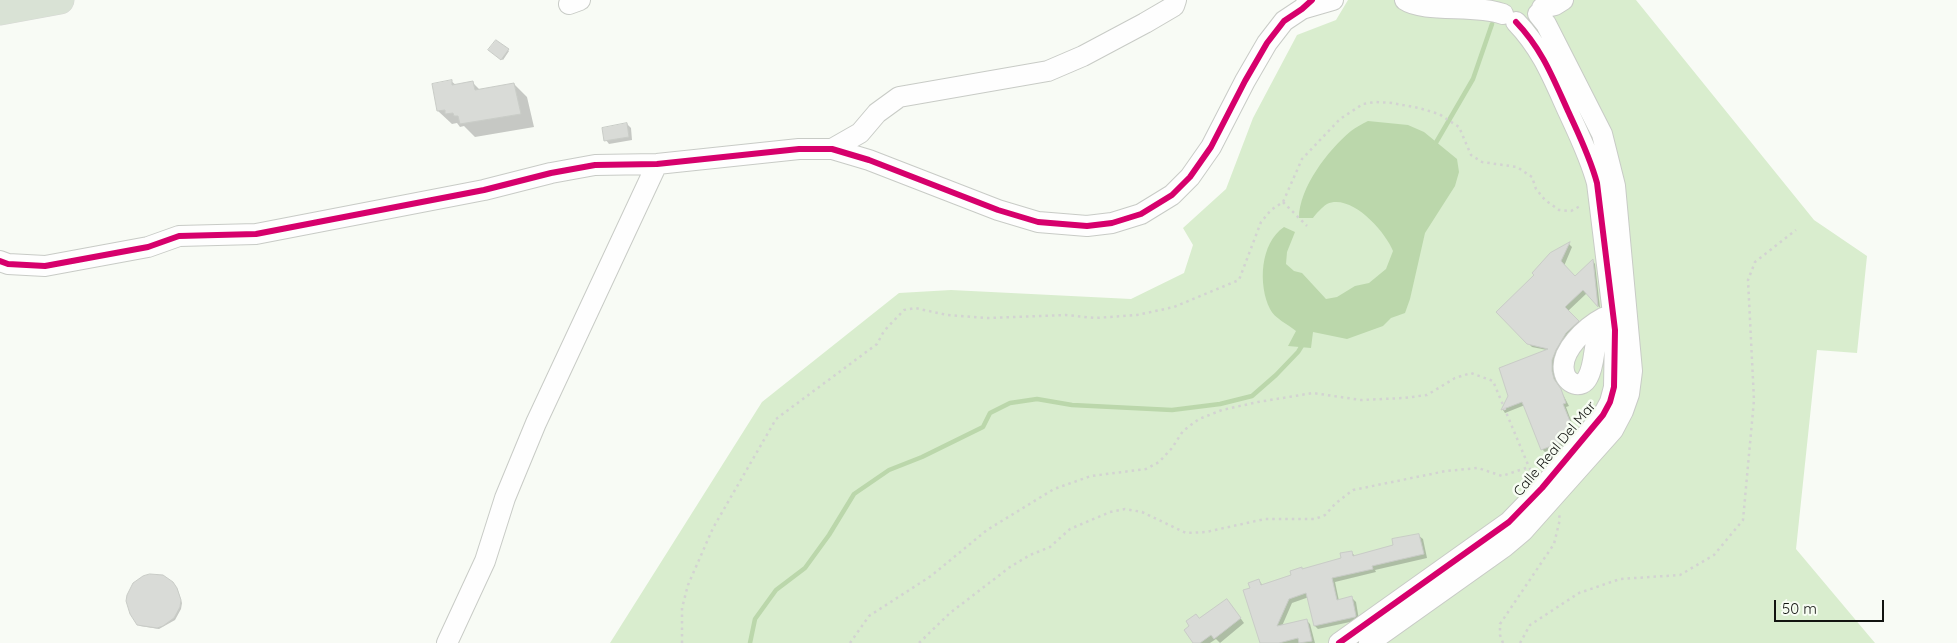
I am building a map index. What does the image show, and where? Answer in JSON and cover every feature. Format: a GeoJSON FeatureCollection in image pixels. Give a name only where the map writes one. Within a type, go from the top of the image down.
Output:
{"type":"FeatureCollection","features":[{"type":"Feature","properties":{"kind":"highway"},"geometry":{"type":"LineString","coordinates":[[0,10],[60,0]]}},
{"type":"Feature","properties":{"kind":"street"},"geometry":{"type":"LineString","coordinates":[[832,149],[860,133],[877,113],[899,96],[1048,71],[1083,56],[1145,23],[1174,6],[1176,0]]}},
{"type":"Feature","properties":{"kind":"street"},"geometry":{"type":"LineString","coordinates":[[0,261],[8,264],[45,266],[148,248],[179,236],[256,234],[484,190],[551,173],[595,165],[657,164],[791,150],[832,149],[868,160],[998,210],[1038,222],[1088,226],[1112,223],[1141,214],[1172,195],[1190,177],[1210,147],[1267,43],[1284,21],[1307,5],[1333,0]]}},
{"type":"Feature","properties":{"kind":"street"},"geometry":{"type":"LineString","coordinates":[[1405,0],[1421,6],[1491,10],[1532,19],[1541,7],[1555,5],[1564,0]]}},
{"type":"Feature","properties":{"kind":"street","name":"Calle Real Del Mar"},"geometry":{"type":"LineString","coordinates":[[1339,643],[1489,537],[1547,493],[1613,430],[1629,394],[1632,371],[1597,194],[1597,183],[1579,111],[1559,69],[1541,7]]}},
{"type":"Feature","properties":{"kind":"street","name":"Calle Real Del Mar"},"geometry":{"type":"LineString","coordinates":[[1506,12],[1544,56],[1559,69]]}},
{"type":"Feature","properties":{"kind":"street","name":"Calle Real Del Mar"},"geometry":{"type":"LineString","coordinates":[[1579,111],[1602,134],[1615,186],[1621,321]]}},
{"type":"Feature","properties":{"kind":"street"},"geometry":{"type":"LineString","coordinates":[[447,643],[485,561],[505,498],[536,423],[657,164]]}},
{"type":"Feature","properties":{"kind":"street"},"geometry":{"type":"LineString","coordinates":[[1585,344],[1597,322],[1621,321]]}},
{"type":"Feature","properties":{"kind":"street","name":"Calle Real Del Mar"},"geometry":{"type":"LineString","coordinates":[[1369,643],[1504,547],[1523,531],[1547,493]]}},
{"type":"Feature","properties":{"kind":"path"},"geometry":{"type":"LineString","coordinates":[[682,643],[682,608],[688,585],[714,528],[776,419],[877,344],[893,320],[904,310],[915,308],[947,315],[987,318],[1066,315],[1095,318],[1137,315],[1174,307],[1239,280],[1261,222],[1271,210],[1283,202],[1302,159],[1340,119],[1363,104],[1375,102],[1392,103],[1439,114],[1459,128],[1471,155],[1482,162],[1517,167],[1532,177],[1536,189],[1544,200],[1559,210],[1571,212],[1597,194]]}},
{"type":"Feature","properties":{"kind":"path"},"geometry":{"type":"LineString","coordinates":[[1283,202],[1307,226]]}},
{"type":"Feature","properties":{"kind":"path"},"geometry":{"type":"LineString","coordinates":[[1520,643],[1530,625],[1579,593],[1620,579],[1680,575],[1714,555],[1743,520],[1754,400],[1748,280],[1755,262],[1796,230]]}},
{"type":"Feature","properties":{"kind":"path"},"geometry":{"type":"LineString","coordinates":[[850,643],[869,616],[931,576],[987,530],[1054,488],[1091,476],[1146,469],[1159,462],[1172,448],[1183,431],[1199,419],[1222,410],[1313,393],[1361,400],[1427,395],[1455,378],[1471,373],[1492,381],[1529,467],[1547,493],[1560,519],[1554,544],[1500,624],[1500,635],[1503,643]]}},
{"type":"Feature","properties":{"kind":"path"},"geometry":{"type":"LineString","coordinates":[[919,643],[950,613],[1010,567],[1030,555],[1050,547],[1070,529],[1110,512],[1125,509],[1142,512],[1186,534],[1206,532],[1265,519],[1315,519],[1325,515],[1336,503],[1354,490],[1446,471],[1478,468],[1502,476],[1529,467]]}},
{"type":"Feature","properties":{"kind":"shaded area"},"geometry":{"type":"Polygon","coordinates":[[[1348,0],[1636,0],[1814,220],[1867,256],[1857,353],[1817,350],[1796,549],[1875,643],[610,643],[762,402],[899,293],[951,290],[1131,299],[1184,273],[1193,245],[1183,228],[1226,189],[1253,118],[1297,35],[1336,20],[1348,0]]]}},
{"type":"Feature","properties":{"kind":"shaded area"},"geometry":{"type":"Polygon","coordinates":[[[1368,121],[1408,125],[1424,132],[1457,159],[1459,172],[1455,186],[1425,233],[1405,313],[1391,318],[1383,326],[1347,339],[1313,332],[1311,348],[1288,346],[1296,331],[1272,312],[1266,299],[1264,288],[1263,277],[1266,254],[1276,234],[1284,227],[1295,232],[1287,252],[1286,264],[1294,271],[1302,273],[1326,299],[1337,297],[1355,286],[1369,283],[1386,269],[1393,251],[1375,224],[1356,209],[1346,204],[1336,202],[1327,204],[1313,218],[1299,218],[1304,194],[1316,170],[1342,139],[1368,121]]]}},
{"type":"Feature","properties":{"kind":"building"},"geometry":{"type":"Polygon","coordinates":[[[496,40],[509,49],[501,60],[488,50],[496,40]]]}},
{"type":"Feature","properties":{"kind":"building"},"geometry":{"type":"Polygon","coordinates":[[[452,80],[452,85],[473,81],[475,90],[514,83],[521,114],[460,124],[458,116],[454,116],[453,113],[445,114],[445,110],[437,111],[432,84],[452,80]]]}},
{"type":"Feature","properties":{"kind":"building"},"geometry":{"type":"Polygon","coordinates":[[[627,123],[629,137],[604,141],[602,128],[627,123]]]}},
{"type":"Feature","properties":{"kind":"building"},"geometry":{"type":"Polygon","coordinates":[[[1570,242],[1561,261],[1575,276],[1593,259],[1598,307],[1583,290],[1565,307],[1579,321],[1566,333],[1556,350],[1552,360],[1552,371],[1554,379],[1561,389],[1566,403],[1563,404],[1574,431],[1564,441],[1541,450],[1522,402],[1501,410],[1508,396],[1499,368],[1548,349],[1527,344],[1496,312],[1534,275],[1532,273],[1550,253],[1570,242]]]}},
{"type":"Feature","properties":{"kind":"building"},"geometry":{"type":"Polygon","coordinates":[[[1419,534],[1424,554],[1372,566],[1373,569],[1332,578],[1337,600],[1352,596],[1355,617],[1314,626],[1306,593],[1289,599],[1277,626],[1307,619],[1312,641],[1299,643],[1298,638],[1279,643],[1260,643],[1243,590],[1250,588],[1248,583],[1259,579],[1261,585],[1291,575],[1290,571],[1341,558],[1340,553],[1352,551],[1353,556],[1393,545],[1392,539],[1419,534]]]}},
{"type":"Feature","properties":{"kind":"building"},"geometry":{"type":"Polygon","coordinates":[[[150,574],[163,575],[173,582],[181,600],[180,607],[174,618],[157,628],[137,625],[130,614],[126,601],[133,583],[143,576],[150,574]]]}},
{"type":"Feature","properties":{"kind":"building"},"geometry":{"type":"Polygon","coordinates":[[[1227,599],[1241,618],[1214,639],[1211,635],[1200,643],[1193,643],[1184,630],[1189,626],[1186,621],[1196,614],[1199,618],[1227,599]]]}},
{"type":"Feature","properties":{"kind":"waterway"},"geometry":{"type":"LineString","coordinates":[[1434,146],[1473,79],[1492,24]]}},
{"type":"Feature","properties":{"kind":"waterway"},"geometry":{"type":"LineString","coordinates":[[750,643],[755,619],[776,590],[805,568],[829,535],[854,494],[889,470],[922,457],[983,427],[990,413],[1010,403],[1037,399],[1072,405],[1172,410],[1220,404],[1252,396],[1276,375],[1303,344]]}},
{"type":"Feature","properties":{"kind":"cycle path"},"geometry":{"type":"LineString","coordinates":[[0,261],[8,264],[45,266],[148,247],[179,236],[256,234],[484,190],[551,173],[595,165],[657,164],[799,149],[832,149],[869,160],[998,210],[1038,222],[1087,226],[1112,223],[1141,214],[1172,195],[1190,177],[1211,147],[1267,43],[1284,21],[1312,0]]}},
{"type":"Feature","properties":{"kind":"cycle path"},"geometry":{"type":"LineString","coordinates":[[1339,643],[1509,522],[1542,488],[1603,415],[1610,402],[1614,387],[1615,330],[1597,183],[1584,146],[1552,75],[1540,53],[1516,22]]}}]}
